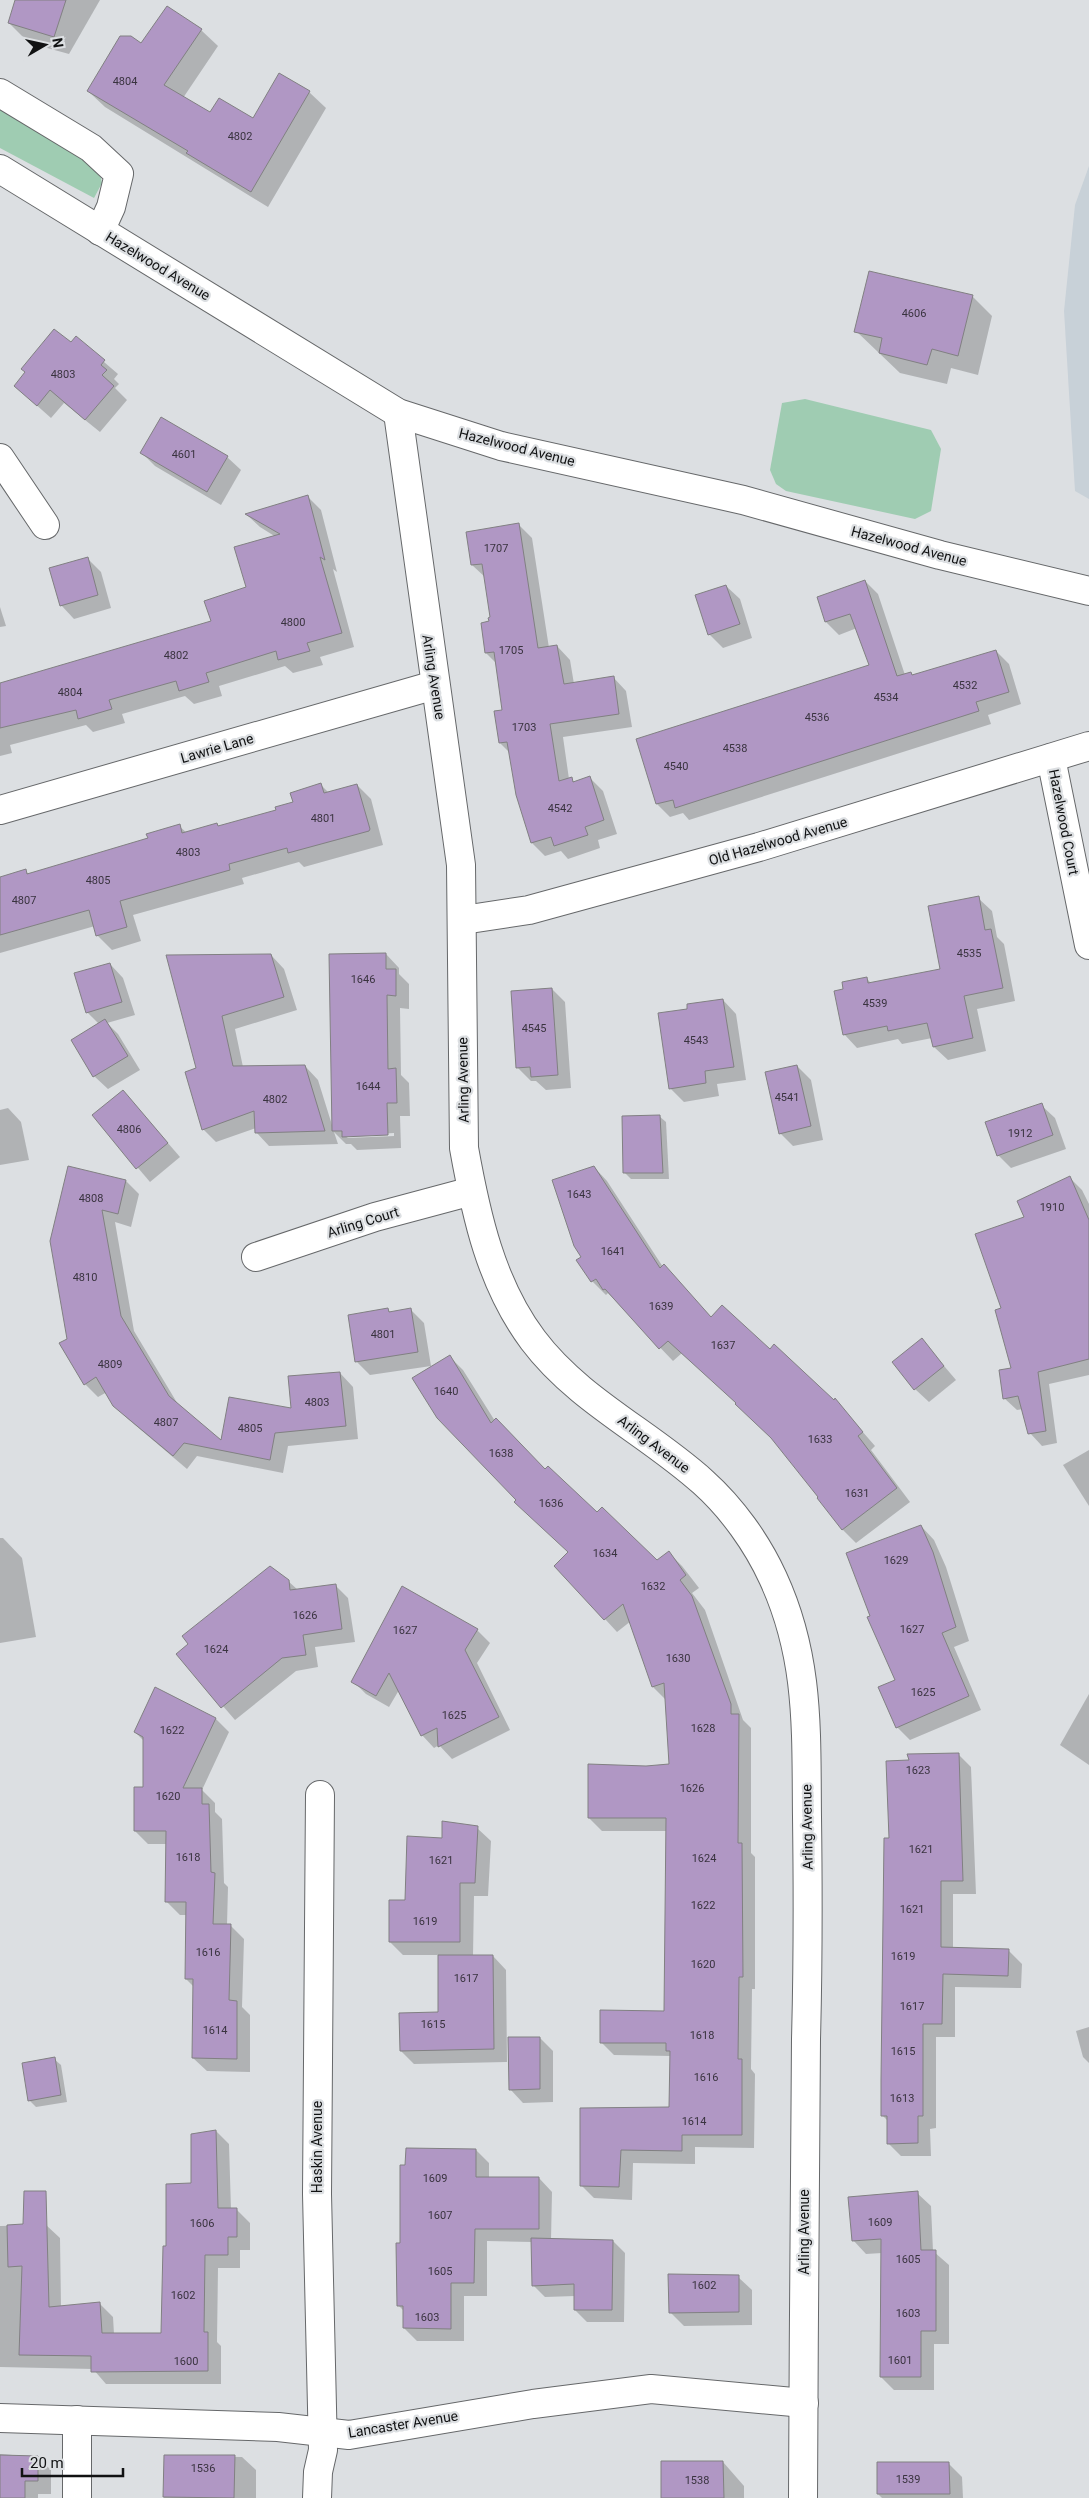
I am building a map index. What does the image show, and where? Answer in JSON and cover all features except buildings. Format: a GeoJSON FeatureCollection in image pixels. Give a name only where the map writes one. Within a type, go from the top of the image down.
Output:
{"type":"FeatureCollection","features":[{"type":"Feature","properties":{"kind":"street"},"geometry":{"type":"LineString","coordinates":[[0,93],[91,148],[119,174],[111,207],[100,231]]}},
{"type":"Feature","properties":{"kind":"street","name":"Hazelwood Avenue"},"geometry":{"type":"LineString","coordinates":[[3,177],[100,231],[398,413],[501,446],[743,500],[940,555],[1089,591]]}},
{"type":"Feature","properties":{"kind":"street","name":"Arling Avenue"},"geometry":{"type":"LineString","coordinates":[[398,413],[461,864],[464,1148],[472,1191],[486,1245],[501,1288],[536,1344],[562,1372],[589,1396],[704,1483],[730,1510],[771,1574],[787,1611],[800,1660],[805,1700],[808,1926],[803,2498]]}},
{"type":"Feature","properties":{"kind":"street"},"geometry":{"type":"LineString","coordinates":[[0,458],[45,525]]}},
{"type":"Feature","properties":{"kind":"street","name":"Lawrie Lane"},"geometry":{"type":"LineString","coordinates":[[0,810],[435,685]]}},
{"type":"Feature","properties":{"kind":"street","name":"Old Hazelwood Avenue"},"geometry":{"type":"LineString","coordinates":[[463,920],[529,910],[759,848],[1089,746]]}},
{"type":"Feature","properties":{"kind":"street","name":"Hazelwood Court"},"geometry":{"type":"LineString","coordinates":[[1052,758],[1089,945]]}},
{"type":"Feature","properties":{"kind":"street","name":"Arling Court"},"geometry":{"type":"LineString","coordinates":[[256,1257],[375,1217],[472,1191]]}},
{"type":"Feature","properties":{"kind":"street","name":"Haskin Avenue"},"geometry":{"type":"LineString","coordinates":[[317,2498],[318,2472],[323,2450],[317,2194],[320,1795]]}},
{"type":"Feature","properties":{"kind":"street","name":"Lancaster Avenue"},"geometry":{"type":"LineString","coordinates":[[0,2418],[278,2426],[349,2435],[533,2404],[650,2389],[804,2402]]}},
{"type":"Feature","properties":{"kind":"street"},"geometry":{"type":"LineString","coordinates":[[77,2420],[77,2498]]}},
{"type":"Feature","properties":{"kind":"shaded area"},"geometry":{"type":"Polygon","coordinates":[[[1089,166],[1089,499],[1075,491],[1064,311],[1075,205],[1089,166]]]}},
{"type":"Feature","properties":{"kind":"green space"},"geometry":{"type":"Polygon","coordinates":[[[0,100],[88,152],[100,174],[102,183],[94,198],[0,148],[0,100]]]}},
{"type":"Feature","properties":{"kind":"green space"},"geometry":{"type":"Polygon","coordinates":[[[805,399],[931,430],[941,449],[931,511],[915,519],[786,491],[776,484],[770,470],[782,403],[805,399]]]}}]}
